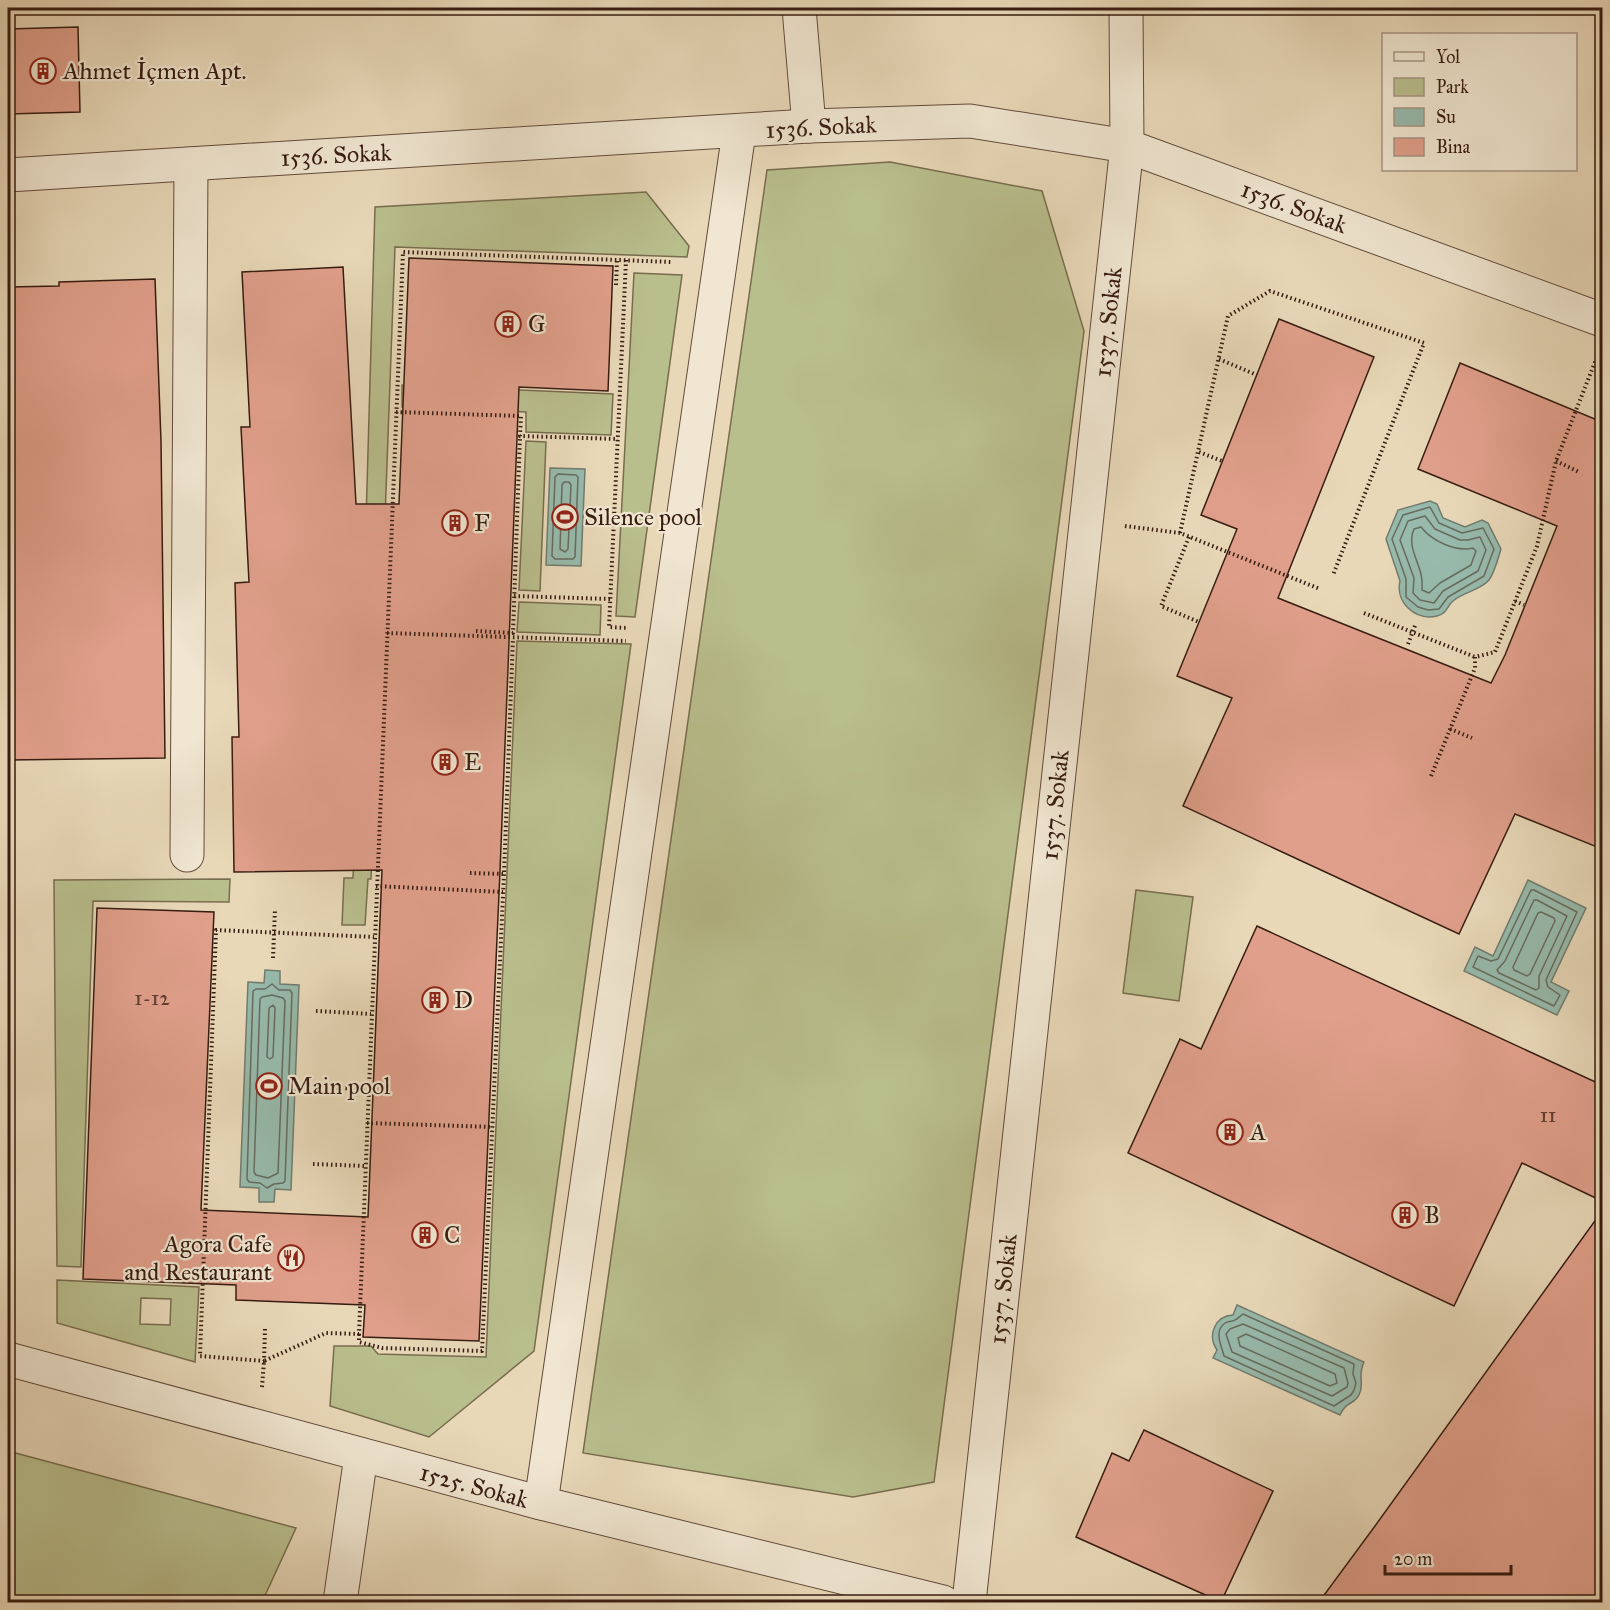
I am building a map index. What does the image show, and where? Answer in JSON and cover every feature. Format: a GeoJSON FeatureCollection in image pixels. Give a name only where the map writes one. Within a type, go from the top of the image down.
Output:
{"type":"FeatureCollection","features":[{"type":"Feature","properties":{"kind":"street"},"geometry":{"type":"LineString","coordinates":[[799,8],[809,126]]}},
{"type":"Feature","properties":{"kind":"street","name":"1537. Sokak"},"geometry":{"type":"LineString","coordinates":[[969,1602],[1127,146],[1126,8]]}},
{"type":"Feature","properties":{"kind":"street","name":"1536. Sokak"},"geometry":{"type":"LineString","coordinates":[[8,175],[809,126],[970,121],[1127,146],[1602,320]]}},
{"type":"Feature","properties":{"kind":"street"},"geometry":{"type":"LineString","coordinates":[[541,1503],[739,132]]}},
{"type":"Feature","properties":{"kind":"street"},"geometry":{"type":"LineString","coordinates":[[187,855],[191,164]]}},
{"type":"Feature","properties":{"kind":"street","name":"1525. Sokak"},"geometry":{"type":"LineString","coordinates":[[8,1359],[541,1503],[943,1602]]}},
{"type":"Feature","properties":{"kind":"street"},"geometry":{"type":"LineString","coordinates":[[340,1602],[361,1456]]}},
{"type":"Feature","properties":{"kind":"path"},"geometry":{"type":"LineString","coordinates":[[513,638],[482,1351],[382,1348],[359,1342],[358,1334],[403,252],[672,262]]}},
{"type":"Feature","properties":{"kind":"path"},"geometry":{"type":"LineString","coordinates":[[616,285],[617,260]]}},
{"type":"Feature","properties":{"kind":"path"},"geometry":{"type":"LineString","coordinates":[[626,260],[609,627],[628,628]]}},
{"type":"Feature","properties":{"kind":"path"},"geometry":{"type":"LineString","coordinates":[[1180,533],[1228,316],[1270,291],[1424,344],[1333,575]]}},
{"type":"Feature","properties":{"kind":"path"},"geometry":{"type":"LineString","coordinates":[[1364,613],[1475,657],[1495,652],[1537,546],[1556,461],[1598,353]]}},
{"type":"Feature","properties":{"kind":"path"},"geometry":{"type":"LineString","coordinates":[[1219,359],[1257,375]]}},
{"type":"Feature","properties":{"kind":"path"},"geometry":{"type":"LineString","coordinates":[[396,412],[521,416],[513,633],[476,631]]}},
{"type":"Feature","properties":{"kind":"path"},"geometry":{"type":"LineString","coordinates":[[520,436],[618,439]]}},
{"type":"Feature","properties":{"kind":"path"},"geometry":{"type":"LineString","coordinates":[[1199,452],[1222,461]]}},
{"type":"Feature","properties":{"kind":"path"},"geometry":{"type":"LineString","coordinates":[[1556,461],[1579,472]]}},
{"type":"Feature","properties":{"kind":"path"},"geometry":{"type":"LineString","coordinates":[[1086,522],[1180,533],[1320,589]]}},
{"type":"Feature","properties":{"kind":"path"},"geometry":{"type":"LineString","coordinates":[[1189,537],[1161,606],[1198,622]]}},
{"type":"Feature","properties":{"kind":"path"},"geometry":{"type":"LineString","coordinates":[[514,596],[610,599]]}},
{"type":"Feature","properties":{"kind":"path"},"geometry":{"type":"LineString","coordinates":[[1515,601],[1524,605]]}},
{"type":"Feature","properties":{"kind":"path"},"geometry":{"type":"LineString","coordinates":[[1408,644],[1416,623]]}},
{"type":"Feature","properties":{"kind":"path"},"geometry":{"type":"LineString","coordinates":[[387,633],[628,641]]}},
{"type":"Feature","properties":{"kind":"path"},"geometry":{"type":"LineString","coordinates":[[1431,776],[1475,668],[1475,657]]}},
{"type":"Feature","properties":{"kind":"path"},"geometry":{"type":"LineString","coordinates":[[1450,729],[1472,738]]}},
{"type":"Feature","properties":{"kind":"path"},"geometry":{"type":"LineString","coordinates":[[470,873],[504,874]]}},
{"type":"Feature","properties":{"kind":"path"},"geometry":{"type":"LineString","coordinates":[[376,886],[503,892]]}},
{"type":"Feature","properties":{"kind":"path"},"geometry":{"type":"LineString","coordinates":[[273,958],[275,909]]}},
{"type":"Feature","properties":{"kind":"path"},"geometry":{"type":"LineString","coordinates":[[358,1334],[326,1333],[264,1361],[200,1356],[216,930],[374,937]]}},
{"type":"Feature","properties":{"kind":"path"},"geometry":{"type":"LineString","coordinates":[[316,1011],[371,1014]]}},
{"type":"Feature","properties":{"kind":"path"},"geometry":{"type":"LineString","coordinates":[[315,1087],[368,1089]]}},
{"type":"Feature","properties":{"kind":"path"},"geometry":{"type":"LineString","coordinates":[[367,1123],[492,1127]]}},
{"type":"Feature","properties":{"kind":"path"},"geometry":{"type":"LineString","coordinates":[[313,1164],[365,1166]]}},
{"type":"Feature","properties":{"kind":"path"},"geometry":{"type":"LineString","coordinates":[[258,1428],[265,1329]]}},
{"type":"Feature","properties":{"kind":"green space"},"geometry":{"type":"Polygon","coordinates":[[[890,162],[1042,191],[1084,331],[934,1482],[853,1497],[583,1453],[767,170],[890,162]]]}},
{"type":"Feature","properties":{"kind":"green space"},"geometry":{"type":"Polygon","coordinates":[[[646,192],[689,246],[687,257],[395,247],[381,626],[363,626],[375,207],[646,192]]]}},
{"type":"Feature","properties":{"kind":"green space"},"geometry":{"type":"Polygon","coordinates":[[[634,273],[682,275],[635,617],[616,616],[634,273]]]}},
{"type":"Feature","properties":{"kind":"green space"},"geometry":{"type":"Polygon","coordinates":[[[402,385],[613,394],[611,435],[526,432],[526,412],[402,407],[402,385]]]}},
{"type":"Feature","properties":{"kind":"green space"},"geometry":{"type":"Polygon","coordinates":[[[526,441],[546,442],[540,591],[519,590],[526,441]]]}},
{"type":"Feature","properties":{"kind":"green space"},"geometry":{"type":"Polygon","coordinates":[[[519,602],[601,605],[600,635],[517,632],[519,602]]]}},
{"type":"Feature","properties":{"kind":"green space"},"geometry":{"type":"Polygon","coordinates":[[[362,637],[380,637],[371,879],[368,879],[365,925],[342,925],[344,878],[353,878],[362,637]]]}},
{"type":"Feature","properties":{"kind":"green space"},"geometry":{"type":"Polygon","coordinates":[[[517,641],[631,644],[534,1351],[429,1437],[330,1406],[334,1346],[371,1346],[378,1354],[486,1357],[517,641]]]}},
{"type":"Feature","properties":{"kind":"green space"},"geometry":{"type":"Polygon","coordinates":[[[230,879],[229,902],[93,901],[81,1267],[57,1266],[54,880],[230,879]]]}},
{"type":"Feature","properties":{"kind":"green space"},"geometry":{"type":"Polygon","coordinates":[[[1136,890],[1193,897],[1179,1001],[1123,993],[1136,890]]]}},
{"type":"Feature","properties":{"kind":"green space"},"geometry":{"type":"Polygon","coordinates":[[[57,1280],[199,1287],[195,1362],[57,1323],[57,1280]],[[141,1298],[140,1324],[170,1325],[171,1299],[141,1298]]]}},
{"type":"Feature","properties":{"kind":"green space"},"geometry":{"type":"Polygon","coordinates":[[[8,1451],[296,1528],[262,1602],[8,1602],[8,1451]]]}},
{"type":"Feature","properties":{"kind":"water","name":"Silence pool"},"geometry":{"type":"Polygon","coordinates":[[[550,468],[585,469],[581,566],[546,565],[550,468]]]}},
{"type":"Feature","properties":{"kind":"water"},"geometry":{"type":"Polygon","coordinates":[[[1430,501],[1437,504],[1443,518],[1465,527],[1482,520],[1488,523],[1501,549],[1493,573],[1486,583],[1457,598],[1443,614],[1429,617],[1414,613],[1404,603],[1399,589],[1400,581],[1386,539],[1398,510],[1430,501]]]}},
{"type":"Feature","properties":{"kind":"water"},"geometry":{"type":"Polygon","coordinates":[[[1528,880],[1586,908],[1551,982],[1569,991],[1557,1015],[1464,971],[1475,947],[1493,956],[1528,880]]]}},
{"type":"Feature","properties":{"kind":"water","name":"Main pool"},"geometry":{"type":"Polygon","coordinates":[[[265,970],[280,971],[280,984],[299,985],[291,1190],[275,1189],[274,1202],[259,1202],[259,1188],[240,1187],[248,982],[264,983],[265,970]]]}},
{"type":"Feature","properties":{"kind":"water"},"geometry":{"type":"Polygon","coordinates":[[[1237,1305],[1364,1362],[1361,1372],[1361,1391],[1357,1398],[1345,1407],[1340,1415],[1213,1358],[1217,1350],[1213,1338],[1214,1327],[1222,1319],[1233,1315],[1237,1305]]]}},
{"type":"Feature","properties":{"kind":"building","name":"Ahmet İçmen Apt."},"geometry":{"type":"Polygon","coordinates":[[[78,27],[80,112],[8,114],[8,29],[78,27]]]}},
{"type":"Feature","properties":{"kind":"building"},"geometry":{"type":"Polygon","coordinates":[[[409,258],[613,266],[608,391],[519,387],[479,1341],[363,1337],[365,1305],[236,1300],[236,1285],[83,1279],[97,908],[214,912],[201,1210],[368,1217],[382,870],[234,872],[232,737],[239,737],[235,583],[249,582],[241,427],[250,427],[242,272],[343,267],[356,504],[399,504],[409,258]]]}},
{"type":"Feature","properties":{"kind":"building"},"geometry":{"type":"Polygon","coordinates":[[[155,279],[161,441],[165,758],[8,760],[8,287],[59,286],[59,282],[155,279]]]}},
{"type":"Feature","properties":{"kind":"building"},"geometry":{"type":"Polygon","coordinates":[[[1279,319],[1374,357],[1278,598],[1491,683],[1505,655],[1557,526],[1418,469],[1460,363],[1602,422],[1602,849],[1515,814],[1459,934],[1183,806],[1232,698],[1177,676],[1237,529],[1201,515],[1279,319]]]}},
{"type":"Feature","properties":{"kind":"building"},"geometry":{"type":"Polygon","coordinates":[[[1257,926],[1602,1085],[1602,1201],[1522,1163],[1454,1306],[1128,1153],[1180,1039],[1201,1049],[1257,926]]]}},
{"type":"Feature","properties":{"kind":"building"},"geometry":{"type":"Polygon","coordinates":[[[1602,1211],[1602,1602],[1319,1602],[1375,1526],[1602,1211]]]}},
{"type":"Feature","properties":{"kind":"building"},"geometry":{"type":"Polygon","coordinates":[[[1144,1430],[1273,1491],[1221,1602],[1076,1537],[1112,1453],[1129,1461],[1144,1430]]]}},
{"type":"Feature","properties":{"kind":"place","name":"Ahmet İçmen Apt."},"geometry":{"type":"Point","coordinates":[43,71]}},
{"type":"Feature","properties":{"kind":"place","name":"G"},"geometry":{"type":"Point","coordinates":[508,324]}},
{"type":"Feature","properties":{"kind":"place","name":"Silence pool"},"geometry":{"type":"Point","coordinates":[565,517]}},
{"type":"Feature","properties":{"kind":"place","name":"F"},"geometry":{"type":"Point","coordinates":[455,523]}},
{"type":"Feature","properties":{"kind":"place","name":"E"},"geometry":{"type":"Point","coordinates":[445,762]}},
{"type":"Feature","properties":{"kind":"place","name":"D"},"geometry":{"type":"Point","coordinates":[435,1000]}},
{"type":"Feature","properties":{"kind":"place","name":"Main pool"},"geometry":{"type":"Point","coordinates":[269,1086]}},
{"type":"Feature","properties":{"kind":"place","name":"A"},"geometry":{"type":"Point","coordinates":[1230,1132]}},
{"type":"Feature","properties":{"kind":"place","name":"B"},"geometry":{"type":"Point","coordinates":[1405,1215]}},
{"type":"Feature","properties":{"kind":"place","name":"C"},"geometry":{"type":"Point","coordinates":[425,1235]}},
{"type":"Feature","properties":{"kind":"place","name":"Agora Cafe and Restaurant"},"geometry":{"type":"Point","coordinates":[291,1258]}}]}
